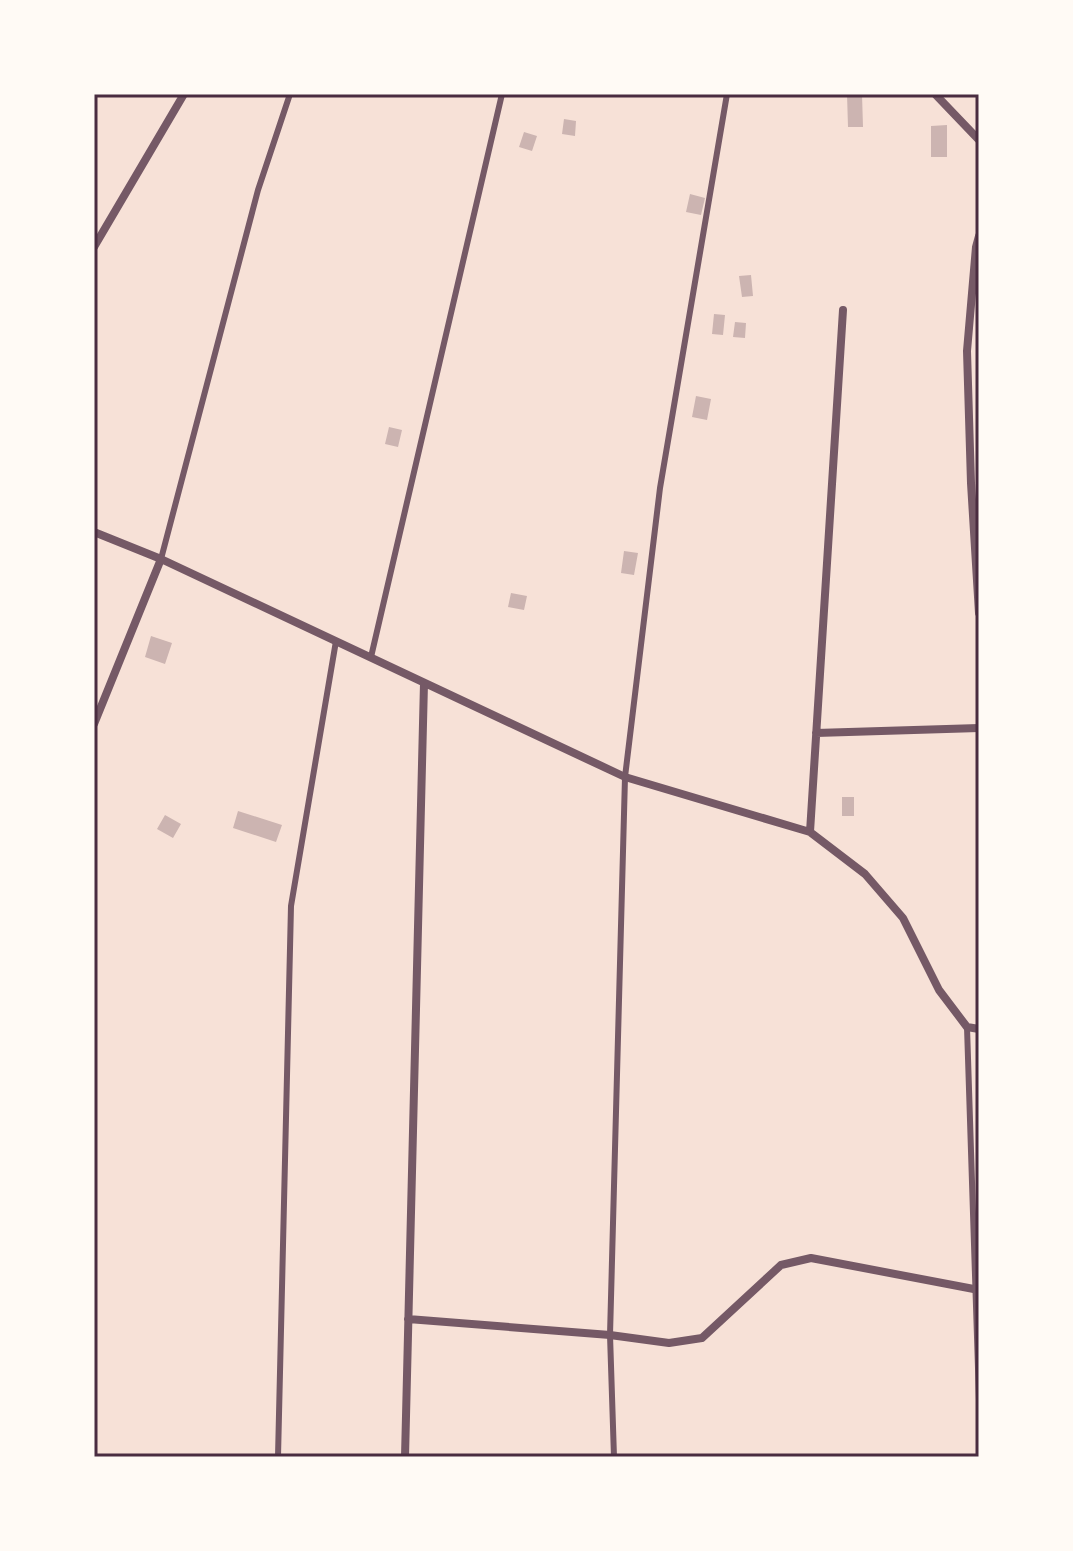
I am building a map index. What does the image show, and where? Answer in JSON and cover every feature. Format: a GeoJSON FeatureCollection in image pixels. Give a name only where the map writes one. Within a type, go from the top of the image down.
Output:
{"type":"FeatureCollection","features":[{"type":"Feature","properties":{"kind":"street"},"geometry":{"type":"LineString","coordinates":[[94,247],[184,94]]}},
{"type":"Feature","properties":{"kind":"street"},"geometry":{"type":"LineString","coordinates":[[935,94],[979,140]]}},
{"type":"Feature","properties":{"kind":"street"},"geometry":{"type":"LineString","coordinates":[[979,236],[967,351],[979,613]]}},
{"type":"Feature","properties":{"kind":"street"},"geometry":{"type":"LineString","coordinates":[[810,832],[843,310]]}},
{"type":"Feature","properties":{"kind":"street"},"geometry":{"type":"LineString","coordinates":[[94,532],[161,559],[625,777],[810,832],[865,874],[903,918],[939,990],[967,1027],[979,1029]]}},
{"type":"Feature","properties":{"kind":"street"},"geometry":{"type":"LineString","coordinates":[[94,724],[161,559]]}},
{"type":"Feature","properties":{"kind":"street"},"geometry":{"type":"LineString","coordinates":[[405,1457],[424,683]]}},
{"type":"Feature","properties":{"kind":"street"},"geometry":{"type":"LineString","coordinates":[[816,733],[979,728]]}},
{"type":"Feature","properties":{"kind":"street"},"geometry":{"type":"LineString","coordinates":[[408,1319],[610,1335],[669,1343],[702,1338],[781,1265],[811,1258],[978,1290]]}},
{"type":"Feature","properties":{"kind":"lane"},"geometry":{"type":"LineString","coordinates":[[161,559],[258,190],[290,94]]}},
{"type":"Feature","properties":{"kind":"lane"},"geometry":{"type":"LineString","coordinates":[[371,657],[502,94]]}},
{"type":"Feature","properties":{"kind":"lane"},"geometry":{"type":"LineString","coordinates":[[614,1457],[610,1335],[625,777],[660,488],[727,94]]}},
{"type":"Feature","properties":{"kind":"lane"},"geometry":{"type":"LineString","coordinates":[[278,1457],[291,906],[336,641]]}},
{"type":"Feature","properties":{"kind":"lane"},"geometry":{"type":"LineString","coordinates":[[967,1027],[978,1290],[979,1399]]}},
{"type":"Feature","properties":{"kind":"building"},"geometry":{"type":"Polygon","coordinates":[[[847,94],[862,94],[863,127],[848,127],[847,94]]]}},
{"type":"Feature","properties":{"kind":"building"},"geometry":{"type":"Polygon","coordinates":[[[564,119],[576,121],[575,136],[562,134],[564,119]]]}},
{"type":"Feature","properties":{"kind":"building"},"geometry":{"type":"Polygon","coordinates":[[[947,125],[947,157],[931,157],[931,126],[947,125]]]}},
{"type":"Feature","properties":{"kind":"building"},"geometry":{"type":"Polygon","coordinates":[[[524,132],[537,136],[532,151],[519,147],[524,132]]]}},
{"type":"Feature","properties":{"kind":"building"},"geometry":{"type":"Polygon","coordinates":[[[690,194],[705,198],[701,215],[686,212],[690,194]]]}},
{"type":"Feature","properties":{"kind":"building"},"geometry":{"type":"Polygon","coordinates":[[[751,275],[753,296],[742,297],[739,276],[751,275]]]}},
{"type":"Feature","properties":{"kind":"building"},"geometry":{"type":"Polygon","coordinates":[[[714,314],[725,315],[723,335],[712,334],[714,314]]]}},
{"type":"Feature","properties":{"kind":"building"},"geometry":{"type":"Polygon","coordinates":[[[735,322],[746,323],[745,338],[733,337],[735,322]]]}},
{"type":"Feature","properties":{"kind":"building"},"geometry":{"type":"Polygon","coordinates":[[[696,396],[711,399],[707,420],[692,417],[696,396]]]}},
{"type":"Feature","properties":{"kind":"building"},"geometry":{"type":"Polygon","coordinates":[[[389,427],[402,430],[398,447],[385,444],[389,427]]]}},
{"type":"Feature","properties":{"kind":"building"},"geometry":{"type":"Polygon","coordinates":[[[624,551],[638,553],[634,575],[621,573],[624,551]]]}},
{"type":"Feature","properties":{"kind":"building"},"geometry":{"type":"Polygon","coordinates":[[[511,593],[527,596],[524,610],[508,607],[511,593]]]}},
{"type":"Feature","properties":{"kind":"building"},"geometry":{"type":"Polygon","coordinates":[[[151,636],[172,643],[165,664],[145,657],[151,636]]]}},
{"type":"Feature","properties":{"kind":"building"},"geometry":{"type":"Polygon","coordinates":[[[842,797],[854,797],[854,816],[842,816],[842,797]]]}},
{"type":"Feature","properties":{"kind":"building"},"geometry":{"type":"Polygon","coordinates":[[[238,811],[282,825],[276,842],[233,828],[238,811]]]}},
{"type":"Feature","properties":{"kind":"building"},"geometry":{"type":"Polygon","coordinates":[[[165,815],[181,824],[173,838],[157,829],[165,815]]]}}]}
